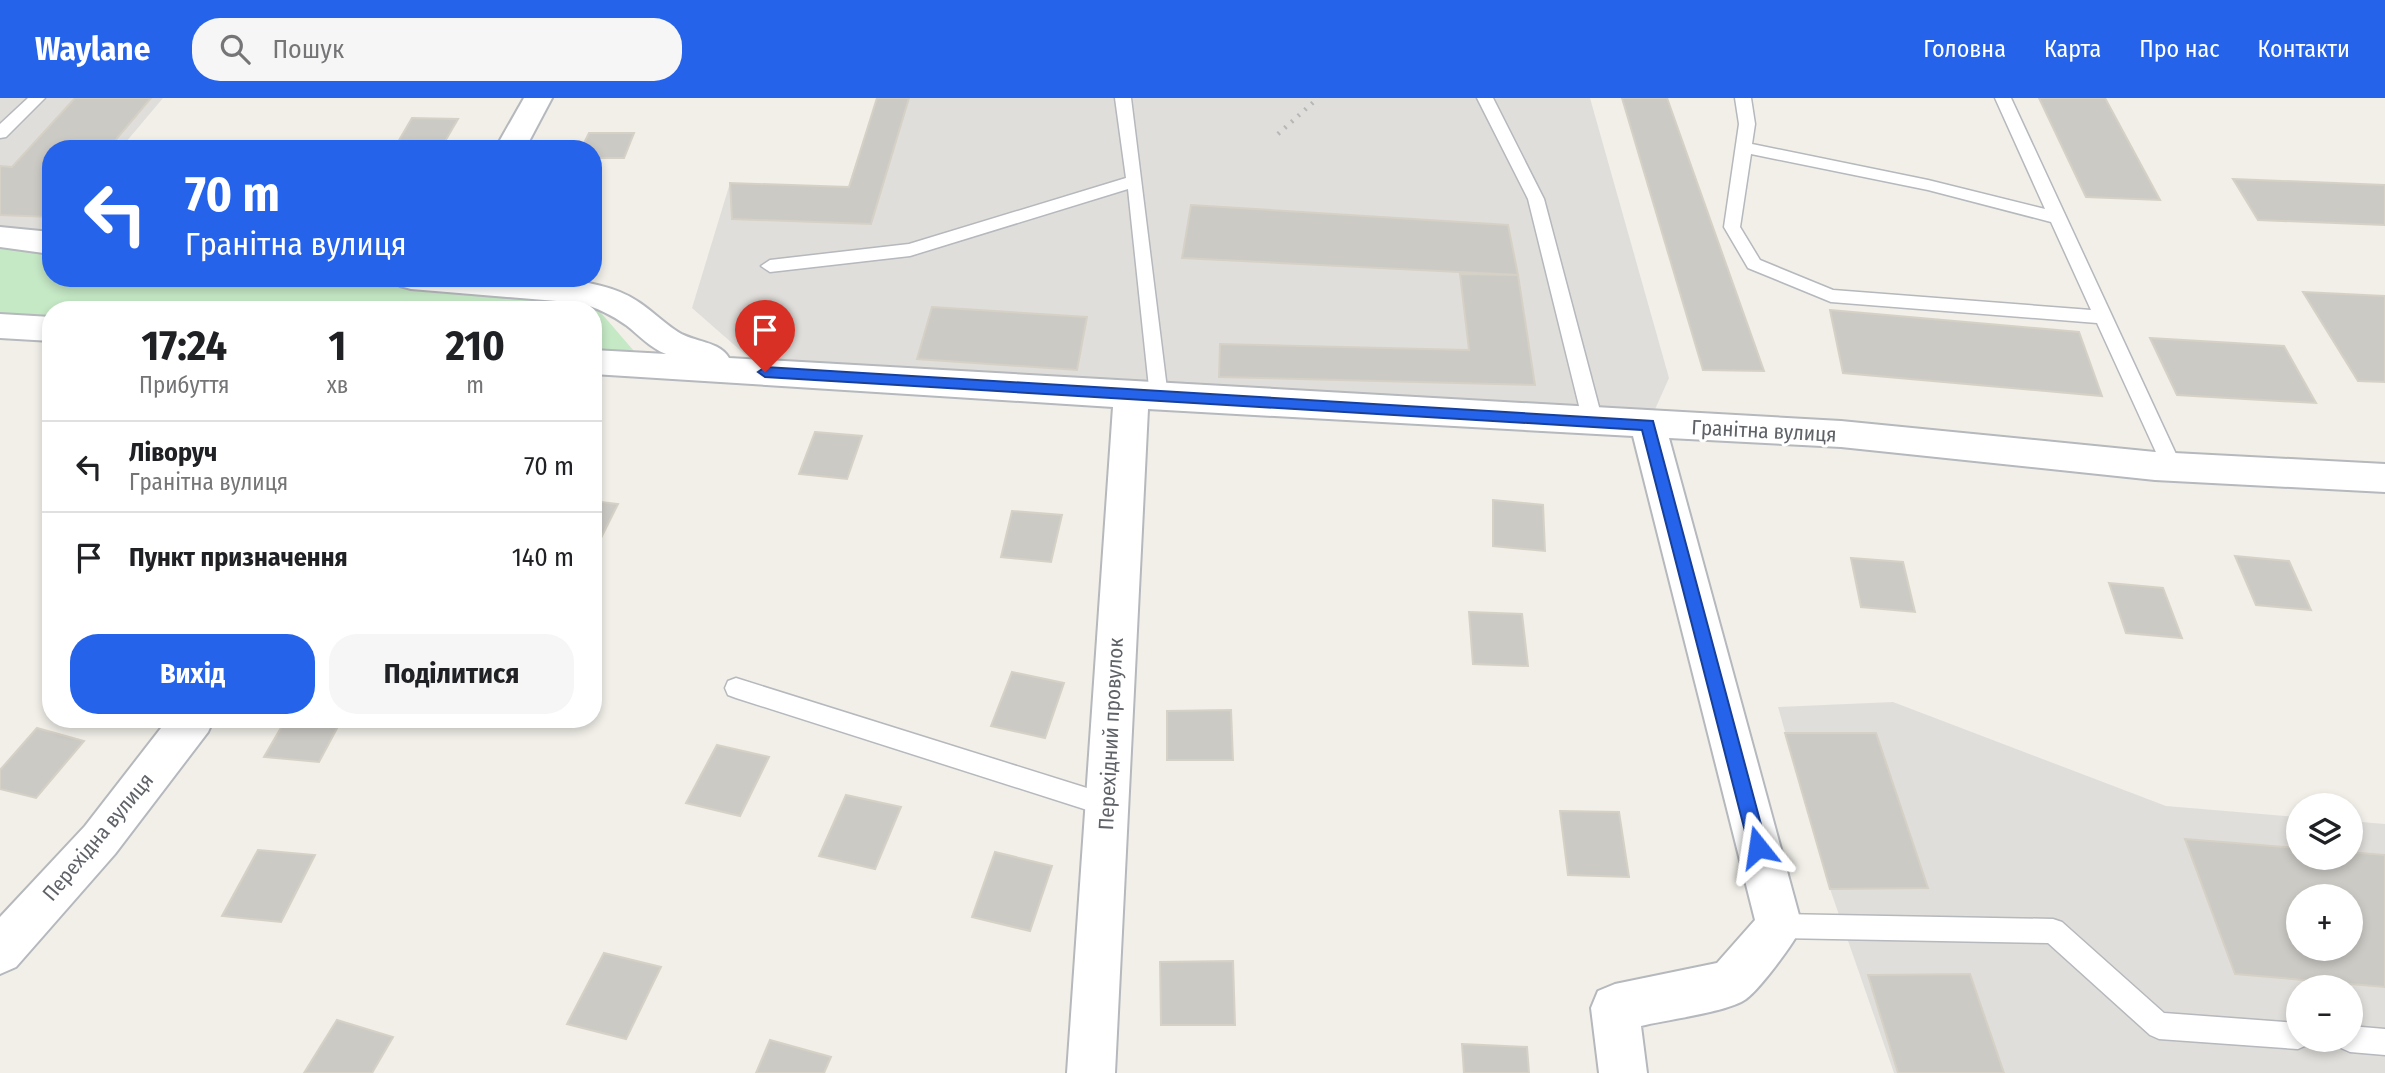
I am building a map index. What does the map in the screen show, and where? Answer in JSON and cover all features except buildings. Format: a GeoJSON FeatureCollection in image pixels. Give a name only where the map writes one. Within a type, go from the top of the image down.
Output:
{"type":"FeatureCollection","features":[{"type":"Feature","properties":{"kind":"street"},"geometry":{"type":"LineString","coordinates":[[515,140],[538,98]]}},
{"type":"Feature","properties":{"kind":"street"},"geometry":{"type":"LineString","coordinates":[[0,237],[42,242]]}},
{"type":"Feature","properties":{"kind":"street","name":"Гранітна вулиця"},"geometry":{"type":"LineString","coordinates":[[524,287],[583,292],[611,301],[635,315],[668,342],[710,358],[765,372]]}},
{"type":"Feature","properties":{"kind":"street"},"geometry":{"type":"LineString","coordinates":[[0,326],[42,328]]}},
{"type":"Feature","properties":{"kind":"street","name":"Гранітна вулиця"},"geometry":{"type":"LineString","coordinates":[[602,363],[1841,435],[2172,467],[2385,478]]}},
{"type":"Feature","properties":{"kind":"street","name":"Перехідний провулок"},"geometry":{"type":"LineString","coordinates":[[1091,1073],[1106,805],[1145,396]]}},
{"type":"Feature","properties":{"kind":"street"},"geometry":{"type":"LineString","coordinates":[[1623,1073],[1615,1009],[1730,983],[1779,926],[1648,425]]}},
{"type":"Feature","properties":{"kind":"street","name":"Перехідна вулиця"},"geometry":{"type":"LineString","coordinates":[[0,951],[100,840],[186,728]]}},
{"type":"Feature","properties":{"kind":"lane"},"geometry":{"type":"LineString","coordinates":[[0,132],[37,98]]}},
{"type":"Feature","properties":{"kind":"lane"},"geometry":{"type":"LineString","coordinates":[[1123,98],[1135,181],[1145,396]]}},
{"type":"Feature","properties":{"kind":"lane"},"geometry":{"type":"LineString","coordinates":[[1485,98],[1536,199],[1592,422]]}},
{"type":"Feature","properties":{"kind":"lane"},"geometry":{"type":"LineString","coordinates":[[1743,98],[1747,124],[1732,227],[1754,264],[1831,296],[2105,317]]}},
{"type":"Feature","properties":{"kind":"lane"},"geometry":{"type":"LineString","coordinates":[[2003,98],[2172,467]]}},
{"type":"Feature","properties":{"kind":"lane"},"geometry":{"type":"LineString","coordinates":[[1743,147],[1928,185],[2059,218]]}},
{"type":"Feature","properties":{"kind":"lane"},"geometry":{"type":"LineString","coordinates":[[770,266],[910,250],[1135,181]]}},
{"type":"Feature","properties":{"kind":"lane"},"geometry":{"type":"LineString","coordinates":[[736,688],[1106,805]]}},
{"type":"Feature","properties":{"kind":"lane"},"geometry":{"type":"LineString","coordinates":[[1779,926],[2053,931],[2159,1026],[2286,1034]]}},
{"type":"Feature","properties":{"kind":"lane"},"geometry":{"type":"LineString","coordinates":[[2363,1040],[2385,1042]]}},
{"type":"Feature","properties":{"kind":"shaded area"},"geometry":{"type":"Polygon","coordinates":[[[0,98],[163,98],[128,140],[42,140],[42,242],[0,237],[0,98]]]}},
{"type":"Feature","properties":{"kind":"shaded area"},"geometry":{"type":"Polygon","coordinates":[[[877,98],[1590,98],[1669,378],[1648,425],[765,372],[692,308],[730,183],[848,187],[877,98]]]}},
{"type":"Feature","properties":{"kind":"shaded area"},"geometry":{"type":"Polygon","coordinates":[[[1893,702],[2166,806],[2286,816],[2286,870],[2363,870],[2363,822],[2385,824],[2385,1073],[1894,1073],[1830,889],[1778,707],[1893,702]]]}},
{"type":"Feature","properties":{"kind":"green space"},"geometry":{"type":"Polygon","coordinates":[[[0,237],[42,242],[42,287],[522,287],[583,292],[591,301],[42,301],[42,328],[0,326],[0,237]]]}},
{"type":"Feature","properties":{"kind":"green space"},"geometry":{"type":"Polygon","coordinates":[[[602,314],[646,365],[602,363],[602,314]]]}},
{"type":"Feature","properties":{"kind":"railway"},"geometry":{"type":"LineString","coordinates":[[1278,134],[1318,98]]}},
{"type":"Feature","properties":{"kind":"route"},"geometry":{"type":"LineString","coordinates":[[765,372],[1648,425],[1758,847]]}}]}
